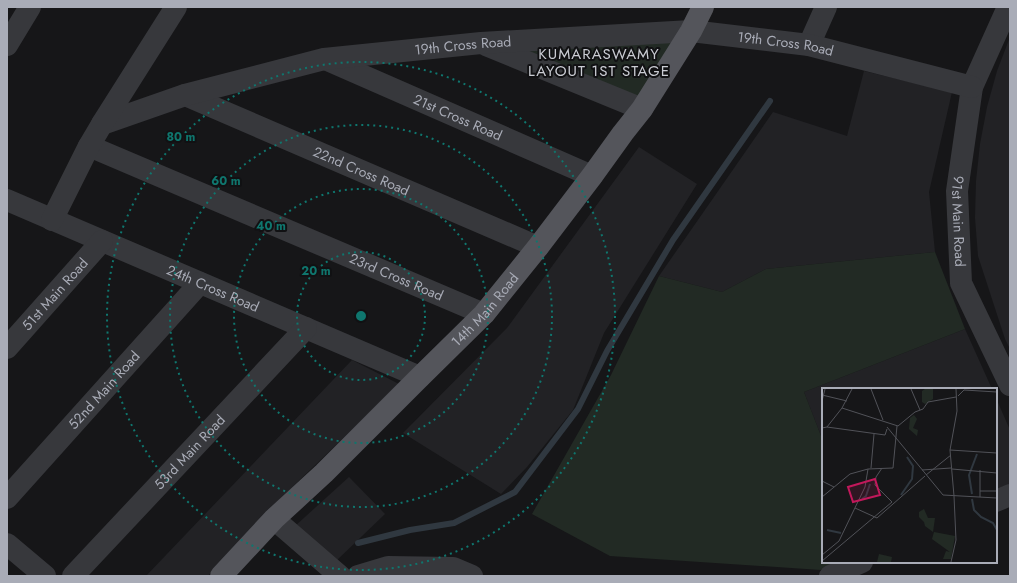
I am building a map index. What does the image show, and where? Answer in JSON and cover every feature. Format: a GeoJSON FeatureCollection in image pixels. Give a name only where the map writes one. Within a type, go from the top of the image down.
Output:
{"type":"FeatureCollection","features":[{"type":"Feature","properties":{"kind":"main road","name":"14th Main Road"},"geometry":{"type":"LineString","coordinates":[[221,576],[274,519],[324,472],[484,314],[538,247],[642,109],[691,31],[703,7]]}},
{"type":"Feature","properties":{"kind":"street"},"geometry":{"type":"LineString","coordinates":[[7,45],[30,7]]}},
{"type":"Feature","properties":{"kind":"street"},"geometry":{"type":"LineString","coordinates":[[52,220],[89,146],[176,7]]}},
{"type":"Feature","properties":{"kind":"street"},"geometry":{"type":"LineString","coordinates":[[809,45],[826,7]]}},
{"type":"Feature","properties":{"kind":"street","name":"91st Main Road"},"geometry":{"type":"LineString","coordinates":[[1008,7],[972,87],[957,191],[961,283],[1010,386]]}},
{"type":"Feature","properties":{"kind":"street","name":"19th Cross Road"},"geometry":{"type":"LineString","coordinates":[[102,124],[184,96],[324,59],[481,43],[691,31],[809,45],[972,87]]}},
{"type":"Feature","properties":{"kind":"street"},"geometry":{"type":"LineString","coordinates":[[481,43],[642,109]]}},
{"type":"Feature","properties":{"kind":"street","name":"21st Cross Road"},"geometry":{"type":"LineString","coordinates":[[324,59],[592,176]]}},
{"type":"Feature","properties":{"kind":"street","name":"22nd Cross Road"},"geometry":{"type":"LineString","coordinates":[[184,96],[538,247]]}},
{"type":"Feature","properties":{"kind":"street","name":"23rd Cross Road"},"geometry":{"type":"LineString","coordinates":[[89,146],[484,314]]}},
{"type":"Feature","properties":{"kind":"street","name":"24th Cross Road"},"geometry":{"type":"LineString","coordinates":[[7,200],[420,377]]}},
{"type":"Feature","properties":{"kind":"street","name":"51st Main Road"},"geometry":{"type":"LineString","coordinates":[[7,348],[102,241]]}},
{"type":"Feature","properties":{"kind":"street","name":"52nd Main Road"},"geometry":{"type":"LineString","coordinates":[[7,498],[200,283]]}},
{"type":"Feature","properties":{"kind":"street","name":"53rd Main Road"},"geometry":{"type":"LineString","coordinates":[[73,576],[306,328]]}},
{"type":"Feature","properties":{"kind":"street"},"geometry":{"type":"LineString","coordinates":[[997,501],[1010,495]]}},
{"type":"Feature","properties":{"kind":"street"},"geometry":{"type":"LineString","coordinates":[[274,519],[340,576]]}},
{"type":"Feature","properties":{"kind":"street"},"geometry":{"type":"LineString","coordinates":[[7,544],[45,576]]}},
{"type":"Feature","properties":{"kind":"street"},"geometry":{"type":"LineString","coordinates":[[830,576],[860,563]]}},
{"type":"Feature","properties":{"kind":"street"},"geometry":{"type":"LineString","coordinates":[[358,576],[388,567],[453,568],[462,574]]}},
{"type":"Feature","properties":{"kind":"shaded area"},"geometry":{"type":"Polygon","coordinates":[[[1010,37],[1010,349],[1005,339],[978,256],[975,218],[976,181],[980,144],[987,107],[997,71],[1010,37]]]}},
{"type":"Feature","properties":{"kind":"shaded area"},"geometry":{"type":"Polygon","coordinates":[[[674,38],[639,102],[505,47],[674,38]]]}},
{"type":"Feature","properties":{"kind":"shaded area"},"geometry":{"type":"Polygon","coordinates":[[[864,71],[952,92],[929,192],[935,252],[766,269],[722,292],[659,276],[773,112],[847,136],[864,71]]]}},
{"type":"Feature","properties":{"kind":"shaded area"},"geometry":{"type":"Polygon","coordinates":[[[639,147],[697,184],[604,333],[573,410],[527,467],[501,494],[403,433],[507,328],[639,147]]]}},
{"type":"Feature","properties":{"kind":"shaded area"},"geometry":{"type":"Polygon","coordinates":[[[935,252],[965,329],[804,392],[822,438],[822,563],[838,563],[821,570],[610,556],[532,514],[611,375],[659,276],[722,292],[766,269],[935,252]]]}},
{"type":"Feature","properties":{"kind":"shaded area"},"geometry":{"type":"Polygon","coordinates":[[[965,329],[992,388],[822,388],[822,438],[804,392],[965,329]]]}},
{"type":"Feature","properties":{"kind":"shaded area"},"geometry":{"type":"Polygon","coordinates":[[[352,360],[399,384],[278,501],[208,576],[146,576],[352,360]]]}},
{"type":"Feature","properties":{"kind":"shaded area"},"geometry":{"type":"Polygon","coordinates":[[[997,400],[1010,430],[1010,488],[997,493],[997,400]]]}},
{"type":"Feature","properties":{"kind":"shaded area"},"geometry":{"type":"Polygon","coordinates":[[[349,477],[385,514],[336,561],[294,527],[349,477]]]}},
{"type":"Feature","properties":{"kind":"waterway"},"geometry":{"type":"LineString","coordinates":[[358,543],[410,530],[454,523],[515,492],[578,409],[607,351],[673,240],[770,101]]}},
{"type":"Feature","properties":{"kind":"district","name":"KUMARASWAMY LAYOUT 1ST STAGE"},"geometry":{"type":"Point","coordinates":[599,62]}}]}
